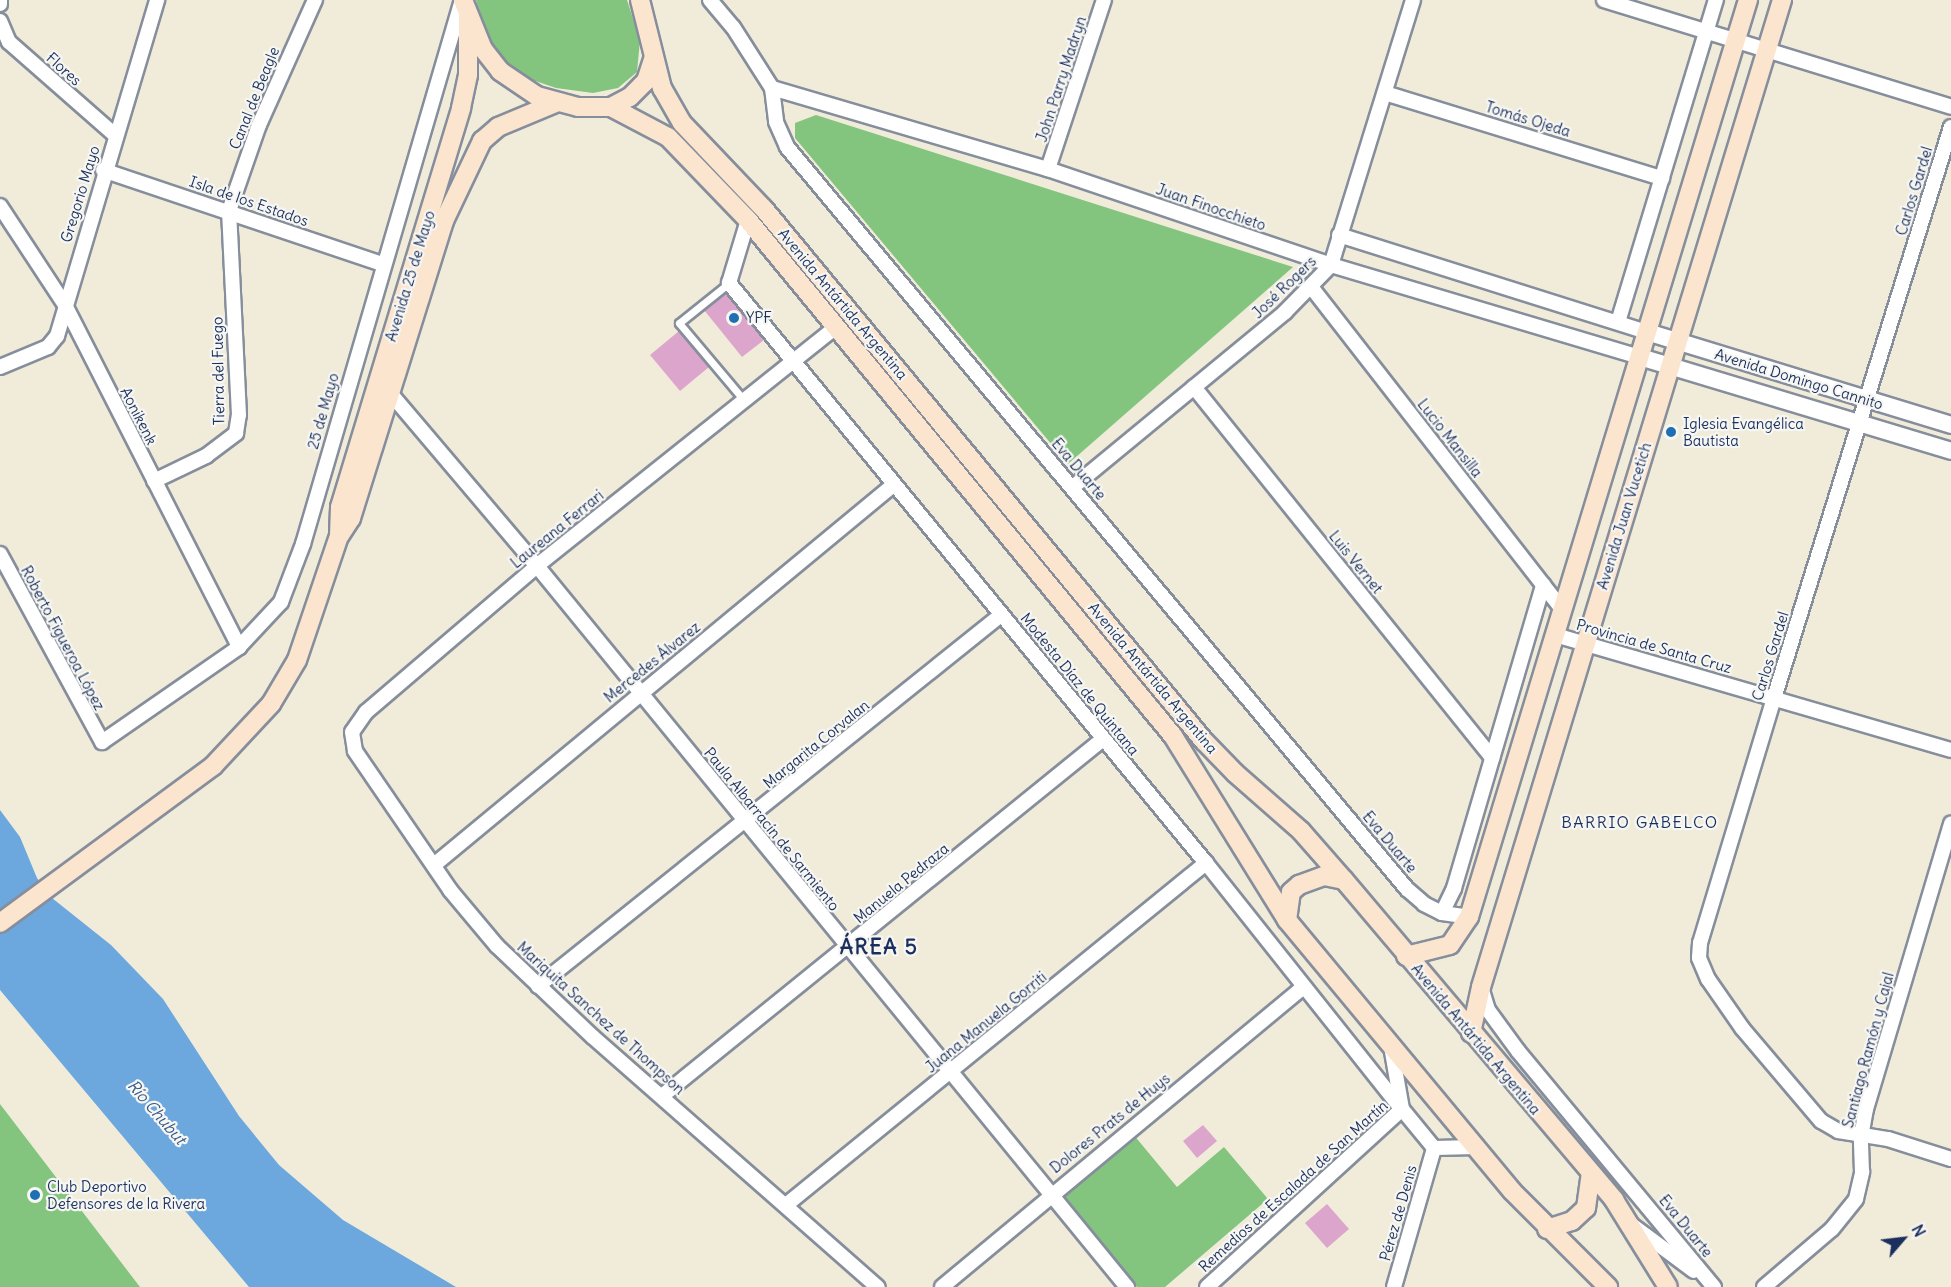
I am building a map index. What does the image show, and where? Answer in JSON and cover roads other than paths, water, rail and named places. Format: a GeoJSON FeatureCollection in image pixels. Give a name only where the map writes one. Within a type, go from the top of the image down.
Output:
{"type":"FeatureCollection","features":[{"type":"Feature","properties":{"kind":"main road","name":"Avenida Antártida Argentina"},"geometry":{"type":"LineString","coordinates":[[640,0],[654,57],[670,106],[682,123],[764,209],[1204,741],[1235,773],[1301,831],[1344,879],[1632,1225],[1668,1287]]}},
{"type":"Feature","properties":{"kind":"main road"},"geometry":{"type":"LineString","coordinates":[[1406,956],[1450,945],[1469,917],[1748,0]]}},
{"type":"Feature","properties":{"kind":"main road","name":"Avenida Juan Vucetich"},"geometry":{"type":"LineString","coordinates":[[1471,1033],[1481,987],[1782,0]]}},
{"type":"Feature","properties":{"kind":"main road"},"geometry":{"type":"LineString","coordinates":[[464,5],[483,49],[500,71],[524,90],[558,102],[578,107],[611,106],[630,97],[645,81],[654,57]]}},
{"type":"Feature","properties":{"kind":"main road","name":"Avenida 25 de Mayo"},"geometry":{"type":"LineString","coordinates":[[0,923],[182,790],[245,736],[272,704],[297,660],[314,619],[339,536],[340,507],[461,108],[468,75],[464,5]]}},
{"type":"Feature","properties":{"kind":"main road","name":"Avenida 25 de Mayo"},"geometry":{"type":"LineString","coordinates":[[339,536],[351,518],[444,221],[482,141],[498,127],[558,102]]}},
{"type":"Feature","properties":{"kind":"main road","name":"Avenida Antártida Argentina"},"geometry":{"type":"LineString","coordinates":[[611,106],[668,137],[748,220],[1173,736],[1287,920],[1476,1148],[1547,1229],[1608,1287]]}},
{"type":"Feature","properties":{"kind":"main road"},"geometry":{"type":"LineString","coordinates":[[1287,920],[1291,892],[1299,885],[1318,876],[1344,879]]}},
{"type":"Feature","properties":{"kind":"main road"},"geometry":{"type":"LineString","coordinates":[[1547,1229],[1572,1221],[1586,1208],[1591,1174]]}},
{"type":"Feature","properties":{"kind":"street","name":"Gregorio Mayo"},"geometry":{"type":"LineString","coordinates":[[0,367],[48,347],[57,336],[103,170],[157,0]]}},
{"type":"Feature","properties":{"kind":"street","name":"Canal de Beagle"},"geometry":{"type":"LineString","coordinates":[[229,211],[259,125],[315,0]]}},
{"type":"Feature","properties":{"kind":"street","name":"Eva Duarte"},"geometry":{"type":"LineString","coordinates":[[710,0],[733,27],[772,88],[776,122],[787,147],[1407,889],[1424,904],[1442,914],[1469,917]]}},
{"type":"Feature","properties":{"kind":"street","name":"John Parry Madryn"},"geometry":{"type":"LineString","coordinates":[[1048,169],[1104,0]]}},
{"type":"Feature","properties":{"kind":"street","name":"José Rogers"},"geometry":{"type":"LineString","coordinates":[[1073,487],[1312,288],[1331,265],[1413,0]]}},
{"type":"Feature","properties":{"kind":"street"},"geometry":{"type":"LineString","coordinates":[[1604,0],[1951,107]]}},
{"type":"Feature","properties":{"kind":"street"},"geometry":{"type":"LineString","coordinates":[[1618,322],[1716,0]]}},
{"type":"Feature","properties":{"kind":"street","name":"25 de Mayo"},"geometry":{"type":"LineString","coordinates":[[96,737],[102,742],[111,740],[239,647],[281,602],[292,577],[383,264],[464,5]]}},
{"type":"Feature","properties":{"kind":"street","name":"Flores"},"geometry":{"type":"LineString","coordinates":[[0,21],[9,42],[115,135]]}},
{"type":"Feature","properties":{"kind":"street","name":"Juan Finocchieto"},"geometry":{"type":"LineString","coordinates":[[772,88],[1048,169],[1331,265],[1640,357]]}},
{"type":"Feature","properties":{"kind":"street","name":"Tomás Ojeda"},"geometry":{"type":"LineString","coordinates":[[1385,93],[1662,178]]}},
{"type":"Feature","properties":{"kind":"street","name":"Carlos Gardel"},"geometry":{"type":"LineString","coordinates":[[1951,127],[1774,698],[1700,943],[1699,958],[1708,979],[1742,1028],[1821,1121],[1838,1131],[1861,1137],[1888,1139],[1951,1159]]}},
{"type":"Feature","properties":{"kind":"street","name":"Isla de los Estados"},"geometry":{"type":"LineString","coordinates":[[103,170],[383,264]]}},
{"type":"Feature","properties":{"kind":"street","name":"Aonikenk"},"geometry":{"type":"LineString","coordinates":[[0,206],[65,305],[239,647]]}},
{"type":"Feature","properties":{"kind":"street","name":"Tierra del Fuego"},"geometry":{"type":"LineString","coordinates":[[154,481],[206,456],[236,433],[239,415],[229,211]]}},
{"type":"Feature","properties":{"kind":"street"},"geometry":{"type":"LineString","coordinates":[[729,283],[748,220]]}},
{"type":"Feature","properties":{"kind":"street"},"geometry":{"type":"LineString","coordinates":[[1339,235],[1647,332]]}},
{"type":"Feature","properties":{"kind":"street","name":"Modesta Díaz de Quintana"},"geometry":{"type":"LineString","coordinates":[[729,283],[892,486],[1206,863],[1302,988],[1434,1148]]}},
{"type":"Feature","properties":{"kind":"street","name":"Lucio Mansilla"},"geometry":{"type":"LineString","coordinates":[[1312,288],[1562,609]]}},
{"type":"Feature","properties":{"kind":"street","name":"Laureana Ferrari"},"geometry":{"type":"LineString","coordinates":[[352,732],[366,712],[537,566],[792,359],[836,327]]}},
{"type":"Feature","properties":{"kind":"street","name":"Avenida Domingo Cannito"},"geometry":{"type":"LineString","coordinates":[[1647,332],[1951,425]]}},
{"type":"Feature","properties":{"kind":"street","name":"Avenida Domingo Cannito"},"geometry":{"type":"LineString","coordinates":[[1640,357],[1951,451]]}},
{"type":"Feature","properties":{"kind":"street","name":"Luis Vernet"},"geometry":{"type":"LineString","coordinates":[[1194,387],[1492,758]]}},
{"type":"Feature","properties":{"kind":"street","name":"Paula Albarracín de Sarmiento"},"geometry":{"type":"LineString","coordinates":[[390,394],[537,566],[1127,1287]]}},
{"type":"Feature","properties":{"kind":"street","name":"Mercedes Álvarez"},"geometry":{"type":"LineString","coordinates":[[434,865],[639,693],[892,486]]}},
{"type":"Feature","properties":{"kind":"street","name":"Roberto Figueroa López"},"geometry":{"type":"LineString","coordinates":[[0,554],[96,737]]}},
{"type":"Feature","properties":{"kind":"street"},"geometry":{"type":"LineString","coordinates":[[1442,914],[1454,888],[1543,585]]}},
{"type":"Feature","properties":{"kind":"street","name":"Margarita Corvalan"},"geometry":{"type":"LineString","coordinates":[[538,986],[746,822],[1001,615]]}},
{"type":"Feature","properties":{"kind":"street","name":"Provincia de Santa Cruz"},"geometry":{"type":"LineString","coordinates":[[1555,635],[1951,750]]}},
{"type":"Feature","properties":{"kind":"street","name":"Mariquita Sanchez de Thompson"},"geometry":{"type":"LineString","coordinates":[[352,732],[355,751],[434,865],[497,946],[538,986],[878,1287]]}},
{"type":"Feature","properties":{"kind":"street","name":"Manuela Pedraza"},"geometry":{"type":"LineString","coordinates":[[662,1095],[1103,739]]}},
{"type":"Feature","properties":{"kind":"street","name":"Santiago Ramón y Cajal"},"geometry":{"type":"LineString","coordinates":[[1764,1287],[1832,1229],[1856,1199],[1862,1172],[1861,1137],[1951,823]]}},
{"type":"Feature","properties":{"kind":"street","name":"Juana Manuela Gorriti"},"geometry":{"type":"LineString","coordinates":[[786,1205],[1206,863]]}},
{"type":"Feature","properties":{"kind":"street","name":"Eva Duarte"},"geometry":{"type":"LineString","coordinates":[[1481,987],[1488,1010],[1518,1051],[1712,1285]]}},
{"type":"Feature","properties":{"kind":"street","name":"Dolores Prats de Huys"},"geometry":{"type":"LineString","coordinates":[[942,1287],[1050,1194],[1302,988]]}},
{"type":"Feature","properties":{"kind":"street"},"geometry":{"type":"LineString","coordinates":[[1390,1044],[1402,1109]]}},
{"type":"Feature","properties":{"kind":"street","name":"Remedios de Escalada de San Martín"},"geometry":{"type":"LineString","coordinates":[[1207,1287],[1402,1109]]}},
{"type":"Feature","properties":{"kind":"street"},"geometry":{"type":"LineString","coordinates":[[1434,1148],[1476,1148]]}},
{"type":"Feature","properties":{"kind":"street","name":"Pérez de Denis"},"geometry":{"type":"LineString","coordinates":[[1394,1287],[1434,1148]]}},
{"type":"Feature","properties":{"kind":"street"},"geometry":{"type":"LineString","coordinates":[[1632,1225],[1712,1285]]}},
{"type":"Feature","properties":{"kind":"lane"},"geometry":{"type":"LineString","coordinates":[[729,283],[679,323],[743,399]]}},
{"type":"Feature","properties":{"kind":"water","name":"Río Chubut"},"geometry":{"type":"Polygon","coordinates":[[[0,810],[20,837],[37,878],[52,898],[111,945],[163,999],[239,1116],[279,1165],[343,1220],[456,1287],[249,1287],[0,990],[0,810]]]}},
{"type":"Feature","properties":{"kind":"place","name":"YPF"},"geometry":{"type":"Point","coordinates":[734,318]}},
{"type":"Feature","properties":{"kind":"place","name":"Iglesia Evangélica Bautista"},"geometry":{"type":"Point","coordinates":[1671,432]}},
{"type":"Feature","properties":{"kind":"place","name":"Club Deportivo Defensores de la Rivera"},"geometry":{"type":"Point","coordinates":[35,1195]}},
{"type":"Feature","properties":{"kind":"district","name":"BARRIO GABELCO"},"geometry":{"type":"Point","coordinates":[1640,822]}},
{"type":"Feature","properties":{"kind":"district","name":"ÁREA 5"},"geometry":{"type":"Point","coordinates":[879,947]}}]}
